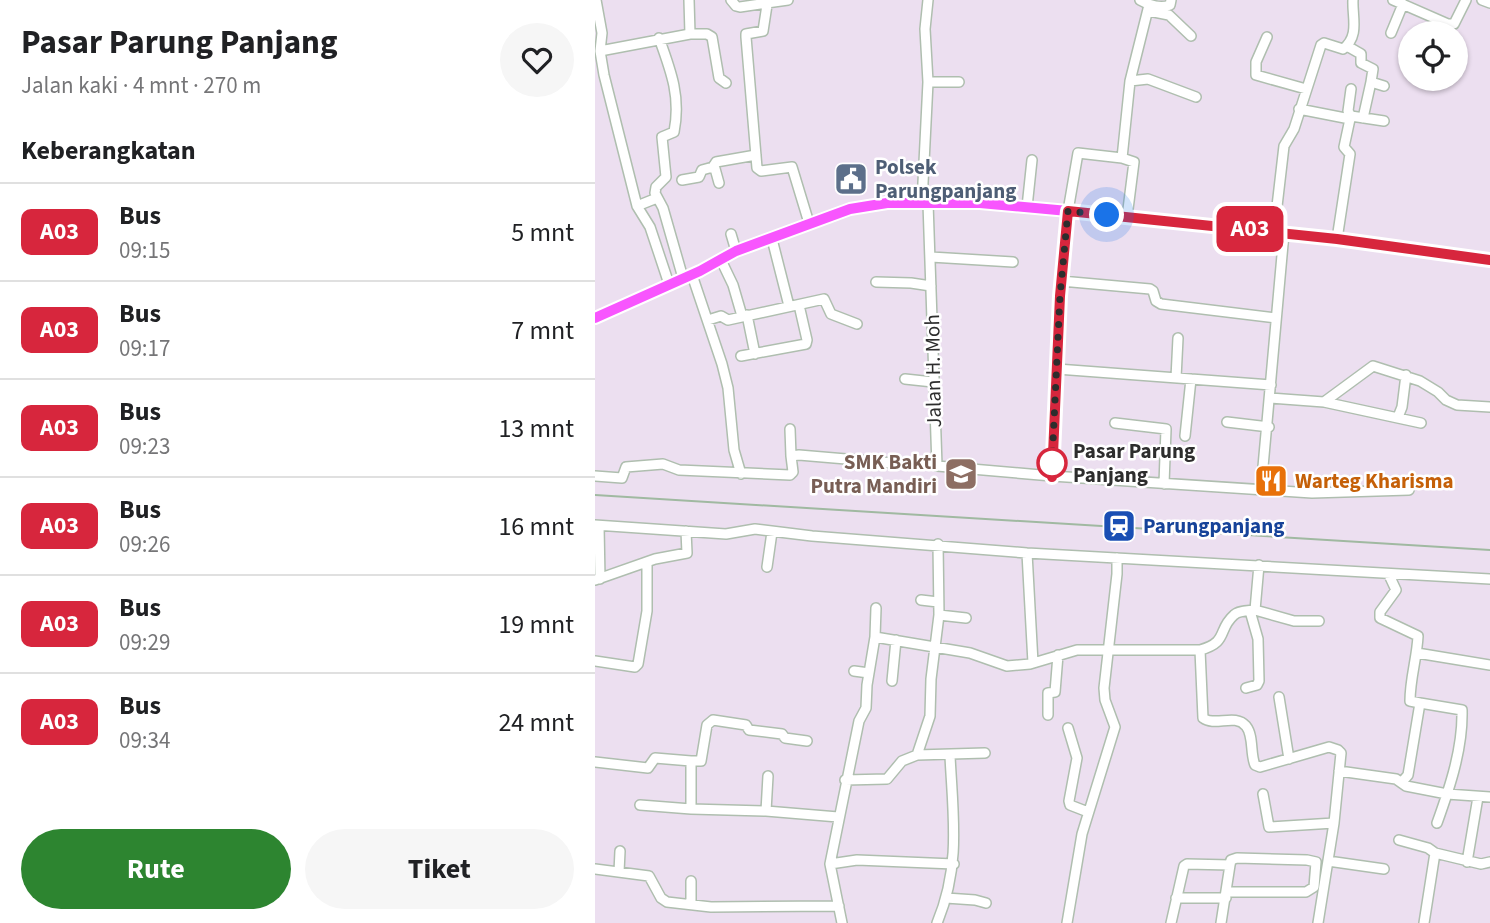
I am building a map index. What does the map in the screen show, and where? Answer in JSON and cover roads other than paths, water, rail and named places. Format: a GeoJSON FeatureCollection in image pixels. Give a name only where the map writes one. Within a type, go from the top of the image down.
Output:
{"type":"FeatureCollection","features":[{"type":"Feature","properties":{"kind":"main road"},"geometry":{"type":"LineString","coordinates":[[595,318],[736,251],[809,223],[865,206],[925,203],[1027,207],[1279,232],[1490,260]]}},
{"type":"Feature","properties":{"kind":"street"},"geometry":{"type":"LineString","coordinates":[[596,0],[602,33],[600,51],[637,206],[650,227],[669,284]]}},
{"type":"Feature","properties":{"kind":"street"},"geometry":{"type":"LineString","coordinates":[[689,0],[690,33]]}},
{"type":"Feature","properties":{"kind":"street"},"geometry":{"type":"LineString","coordinates":[[731,0],[738,7],[767,5],[787,0]]}},
{"type":"Feature","properties":{"kind":"street","name":"Jalan H. Moh"},"geometry":{"type":"LineString","coordinates":[[928,0],[925,29],[928,82],[925,203],[931,257],[937,466],[1052,477]]}},
{"type":"Feature","properties":{"kind":"street"},"geometry":{"type":"LineString","coordinates":[[1140,0],[1149,8],[1170,15],[1191,36]]}},
{"type":"Feature","properties":{"kind":"street"},"geometry":{"type":"LineString","coordinates":[[1149,8],[1167,7],[1171,0]]}},
{"type":"Feature","properties":{"kind":"street"},"geometry":{"type":"LineString","coordinates":[[1262,489],[1276,318],[1282,156],[1286,141],[1294,129],[1321,45],[1324,43],[1343,49],[1347,46],[1356,23],[1353,0]]}},
{"type":"Feature","properties":{"kind":"street"},"geometry":{"type":"LineString","coordinates":[[1393,0],[1448,24],[1454,24],[1466,0]]}},
{"type":"Feature","properties":{"kind":"street"},"geometry":{"type":"LineString","coordinates":[[1482,0],[1490,3]]}},
{"type":"Feature","properties":{"kind":"street"},"geometry":{"type":"LineString","coordinates":[[1391,33],[1403,4]]}},
{"type":"Feature","properties":{"kind":"street"},"geometry":{"type":"LineString","coordinates":[[767,5],[763,31],[746,34],[745,37],[756,155],[759,170],[792,167],[809,223]]}},
{"type":"Feature","properties":{"kind":"street"},"geometry":{"type":"LineString","coordinates":[[1122,158],[1130,81],[1149,8]]}},
{"type":"Feature","properties":{"kind":"street"},"geometry":{"type":"LineString","coordinates":[[600,51],[690,33],[707,34],[712,37],[719,78],[726,83]]}},
{"type":"Feature","properties":{"kind":"street"},"geometry":{"type":"LineString","coordinates":[[1267,37],[1256,62],[1256,75],[1306,89]]}},
{"type":"Feature","properties":{"kind":"street"},"geometry":{"type":"LineString","coordinates":[[659,38],[672,72],[675,98],[674,130],[662,137],[666,177],[656,187],[657,198],[687,276],[708,320],[728,388],[734,450],[741,474]]}},
{"type":"Feature","properties":{"kind":"street"},"geometry":{"type":"LineString","coordinates":[[1347,46],[1361,54],[1361,63],[1373,69],[1363,118]]}},
{"type":"Feature","properties":{"kind":"street"},"geometry":{"type":"LineString","coordinates":[[1130,81],[1148,79],[1196,97]]}},
{"type":"Feature","properties":{"kind":"street"},"geometry":{"type":"LineString","coordinates":[[928,82],[959,82]]}},
{"type":"Feature","properties":{"kind":"street"},"geometry":{"type":"LineString","coordinates":[[1371,82],[1384,86]]}},
{"type":"Feature","properties":{"kind":"street"},"geometry":{"type":"LineString","coordinates":[[1337,239],[1350,154],[1344,147],[1350,118],[1348,111],[1351,89]]}},
{"type":"Feature","properties":{"kind":"street"},"geometry":{"type":"LineString","coordinates":[[1299,109],[1384,121]]}},
{"type":"Feature","properties":{"kind":"street"},"geometry":{"type":"LineString","coordinates":[[1127,217],[1134,165],[1132,161],[1078,153],[1068,211],[1061,281],[1052,477],[1320,493],[1409,491]]}},
{"type":"Feature","properties":{"kind":"street"},"geometry":{"type":"LineString","coordinates":[[682,180],[699,177],[702,170],[714,166],[716,162],[756,155]]}},
{"type":"Feature","properties":{"kind":"street"},"geometry":{"type":"LineString","coordinates":[[1027,207],[1032,160]]}},
{"type":"Feature","properties":{"kind":"street"},"geometry":{"type":"LineString","coordinates":[[714,166],[719,183]]}},
{"type":"Feature","properties":{"kind":"street"},"geometry":{"type":"LineString","coordinates":[[637,206],[657,198]]}},
{"type":"Feature","properties":{"kind":"street"},"geometry":{"type":"LineString","coordinates":[[731,234],[736,251]]}},
{"type":"Feature","properties":{"kind":"street"},"geometry":{"type":"LineString","coordinates":[[740,356],[806,344],[807,340],[772,239]]}},
{"type":"Feature","properties":{"kind":"street"},"geometry":{"type":"LineString","coordinates":[[931,257],[1013,262]]}},
{"type":"Feature","properties":{"kind":"street"},"geometry":{"type":"LineString","coordinates":[[721,260],[744,315],[755,354]]}},
{"type":"Feature","properties":{"kind":"street"},"geometry":{"type":"LineString","coordinates":[[1061,281],[1150,289],[1156,301],[1161,304],[1276,318]]}},
{"type":"Feature","properties":{"kind":"street"},"geometry":{"type":"LineString","coordinates":[[876,282],[931,286]]}},
{"type":"Feature","properties":{"kind":"street"},"geometry":{"type":"LineString","coordinates":[[708,320],[721,316],[728,320],[824,299],[831,314],[857,324]]}},
{"type":"Feature","properties":{"kind":"street"},"geometry":{"type":"LineString","coordinates":[[1176,378],[1178,338]]}},
{"type":"Feature","properties":{"kind":"street"},"geometry":{"type":"LineString","coordinates":[[1324,402],[1370,367],[1420,381],[1457,405],[1490,407]]}},
{"type":"Feature","properties":{"kind":"street"},"geometry":{"type":"LineString","coordinates":[[1057,369],[1271,385]]}},
{"type":"Feature","properties":{"kind":"street"},"geometry":{"type":"LineString","coordinates":[[1398,417],[1406,375]]}},
{"type":"Feature","properties":{"kind":"street"},"geometry":{"type":"LineString","coordinates":[[905,379],[933,382]]}},
{"type":"Feature","properties":{"kind":"street"},"geometry":{"type":"LineString","coordinates":[[1185,436],[1191,379]]}},
{"type":"Feature","properties":{"kind":"street"},"geometry":{"type":"LineString","coordinates":[[1271,398],[1324,402],[1421,424]]}},
{"type":"Feature","properties":{"kind":"street"},"geometry":{"type":"LineString","coordinates":[[1227,422],[1269,427]]}},
{"type":"Feature","properties":{"kind":"street"},"geometry":{"type":"LineString","coordinates":[[1115,423],[1166,429],[1164,484]]}},
{"type":"Feature","properties":{"kind":"street"},"geometry":{"type":"LineString","coordinates":[[595,476],[622,478],[627,467],[663,464],[679,470],[790,475],[793,472],[790,429]]}},
{"type":"Feature","properties":{"kind":"street"},"geometry":{"type":"LineString","coordinates":[[791,456],[814,455],[893,463]]}},
{"type":"Feature","properties":{"kind":"street"},"geometry":{"type":"LineString","coordinates":[[686,531],[687,553],[647,562],[598,580],[597,525],[733,534],[750,529],[1027,553],[1490,579]]}},
{"type":"Feature","properties":{"kind":"street"},"geometry":{"type":"LineString","coordinates":[[767,567],[772,532]]}},
{"type":"Feature","properties":{"kind":"street"},"geometry":{"type":"LineString","coordinates":[[916,755],[929,722],[939,615],[938,544]]}},
{"type":"Feature","properties":{"kind":"street"},"geometry":{"type":"LineString","coordinates":[[1027,553],[1033,663]]}},
{"type":"Feature","properties":{"kind":"street"},"geometry":{"type":"LineString","coordinates":[[1067,923],[1079,847],[1115,727],[1105,700],[1104,688],[1117,558]]}},
{"type":"Feature","properties":{"kind":"street"},"geometry":{"type":"LineString","coordinates":[[595,661],[635,667],[638,664],[647,611],[647,562]]}},
{"type":"Feature","properties":{"kind":"street"},"geometry":{"type":"LineString","coordinates":[[1246,688],[1257,685],[1259,681],[1258,639],[1253,611],[1259,565]]}},
{"type":"Feature","properties":{"kind":"street"},"geometry":{"type":"LineString","coordinates":[[1389,575],[1396,590],[1380,612],[1380,618],[1418,636],[1410,681],[1410,701],[1462,710],[1463,729],[1437,823]]}},
{"type":"Feature","properties":{"kind":"street"},"geometry":{"type":"LineString","coordinates":[[921,600],[939,602]]}},
{"type":"Feature","properties":{"kind":"street"},"geometry":{"type":"LineString","coordinates":[[842,923],[830,864],[845,780],[859,722],[865,712],[876,608]]}},
{"type":"Feature","properties":{"kind":"street"},"geometry":{"type":"LineString","coordinates":[[875,637],[970,653],[1007,666],[1033,663],[1077,650],[1200,649],[1219,642],[1233,616],[1253,611],[1294,621],[1319,621]]}},
{"type":"Feature","properties":{"kind":"street"},"geometry":{"type":"LineString","coordinates":[[939,615],[966,618]]}},
{"type":"Feature","properties":{"kind":"street"},"geometry":{"type":"LineString","coordinates":[[892,681],[896,640]]}},
{"type":"Feature","properties":{"kind":"street"},"geometry":{"type":"LineString","coordinates":[[1200,649],[1203,718],[1209,722],[1236,720],[1245,724],[1257,767],[1333,748],[1341,753],[1334,824],[1318,923]]}},
{"type":"Feature","properties":{"kind":"street"},"geometry":{"type":"LineString","coordinates":[[1417,653],[1490,665]]}},
{"type":"Feature","properties":{"kind":"street"},"geometry":{"type":"LineString","coordinates":[[1048,715],[1048,693],[1055,692],[1058,686],[1058,655]]}},
{"type":"Feature","properties":{"kind":"street"},"geometry":{"type":"LineString","coordinates":[[854,671],[869,673]]}},
{"type":"Feature","properties":{"kind":"street"},"geometry":{"type":"LineString","coordinates":[[1279,697],[1289,759]]}},
{"type":"Feature","properties":{"kind":"street"},"geometry":{"type":"LineString","coordinates":[[1402,782],[1408,775],[1420,703]]}},
{"type":"Feature","properties":{"kind":"street"},"geometry":{"type":"LineString","coordinates":[[595,762],[648,768],[655,758],[701,761],[707,725],[713,720],[746,725],[749,730],[783,734],[785,738],[807,741]]}},
{"type":"Feature","properties":{"kind":"street"},"geometry":{"type":"LineString","coordinates":[[1068,728],[1077,758],[1069,802],[1070,805],[1088,812]]}},
{"type":"Feature","properties":{"kind":"street"},"geometry":{"type":"LineString","coordinates":[[845,780],[887,779],[902,761],[916,755],[985,753]]}},
{"type":"Feature","properties":{"kind":"street"},"geometry":{"type":"LineString","coordinates":[[937,923],[954,864],[950,756]]}},
{"type":"Feature","properties":{"kind":"street"},"geometry":{"type":"LineString","coordinates":[[691,761],[691,809]]}},
{"type":"Feature","properties":{"kind":"street"},"geometry":{"type":"LineString","coordinates":[[1339,771],[1402,782],[1406,786],[1447,794],[1490,797]]}},
{"type":"Feature","properties":{"kind":"street"},"geometry":{"type":"LineString","coordinates":[[766,811],[768,776]]}},
{"type":"Feature","properties":{"kind":"street"},"geometry":{"type":"LineString","coordinates":[[1263,794],[1269,827],[1334,824]]}},
{"type":"Feature","properties":{"kind":"street"},"geometry":{"type":"LineString","coordinates":[[1467,862],[1478,797]]}},
{"type":"Feature","properties":{"kind":"street"},"geometry":{"type":"LineString","coordinates":[[640,805],[838,817]]}},
{"type":"Feature","properties":{"kind":"street"},"geometry":{"type":"LineString","coordinates":[[1399,840],[1467,862],[1490,862]]}},
{"type":"Feature","properties":{"kind":"street"},"geometry":{"type":"LineString","coordinates":[[619,872],[620,851]]}},
{"type":"Feature","properties":{"kind":"street"},"geometry":{"type":"LineString","coordinates":[[1425,923],[1435,853]]}},
{"type":"Feature","properties":{"kind":"street"},"geometry":{"type":"LineString","coordinates":[[1176,898],[1227,895],[1306,892],[1314,887],[1316,862],[1232,859],[1227,895],[1221,923]]}},
{"type":"Feature","properties":{"kind":"street"},"geometry":{"type":"LineString","coordinates":[[830,864],[857,860],[954,864]]}},
{"type":"Feature","properties":{"kind":"street"},"geometry":{"type":"LineString","coordinates":[[1328,860],[1384,869]]}},
{"type":"Feature","properties":{"kind":"street"},"geometry":{"type":"LineString","coordinates":[[1171,923],[1185,865],[1230,865]]}},
{"type":"Feature","properties":{"kind":"street"},"geometry":{"type":"LineString","coordinates":[[595,869],[649,876],[664,900],[768,908],[839,906]]}},
{"type":"Feature","properties":{"kind":"street"},"geometry":{"type":"LineString","coordinates":[[691,881],[691,904]]}},
{"type":"Feature","properties":{"kind":"street"},"geometry":{"type":"LineString","coordinates":[[946,898],[986,903]]}},
{"type":"Feature","properties":{"kind":"railway"},"geometry":{"type":"LineString","coordinates":[[595,495],[1490,550]]}},
{"type":"Feature","properties":{"kind":"place","name":"Polsek Parungpanjang"},"geometry":{"type":"Point","coordinates":[851,179]}},
{"type":"Feature","properties":{"kind":"place","name":"Pasar Parung Panjang"},"geometry":{"type":"Point","coordinates":[1052,463]}},
{"type":"Feature","properties":{"kind":"place","name":"SMK Bakti Putra Mandiri"},"geometry":{"type":"Point","coordinates":[961,474]}},
{"type":"Feature","properties":{"kind":"place","name":"Warteg Kharisma"},"geometry":{"type":"Point","coordinates":[1271,481]}},
{"type":"Feature","properties":{"kind":"place","name":"Parungpanjang"},"geometry":{"type":"Point","coordinates":[1119,526]}}]}
